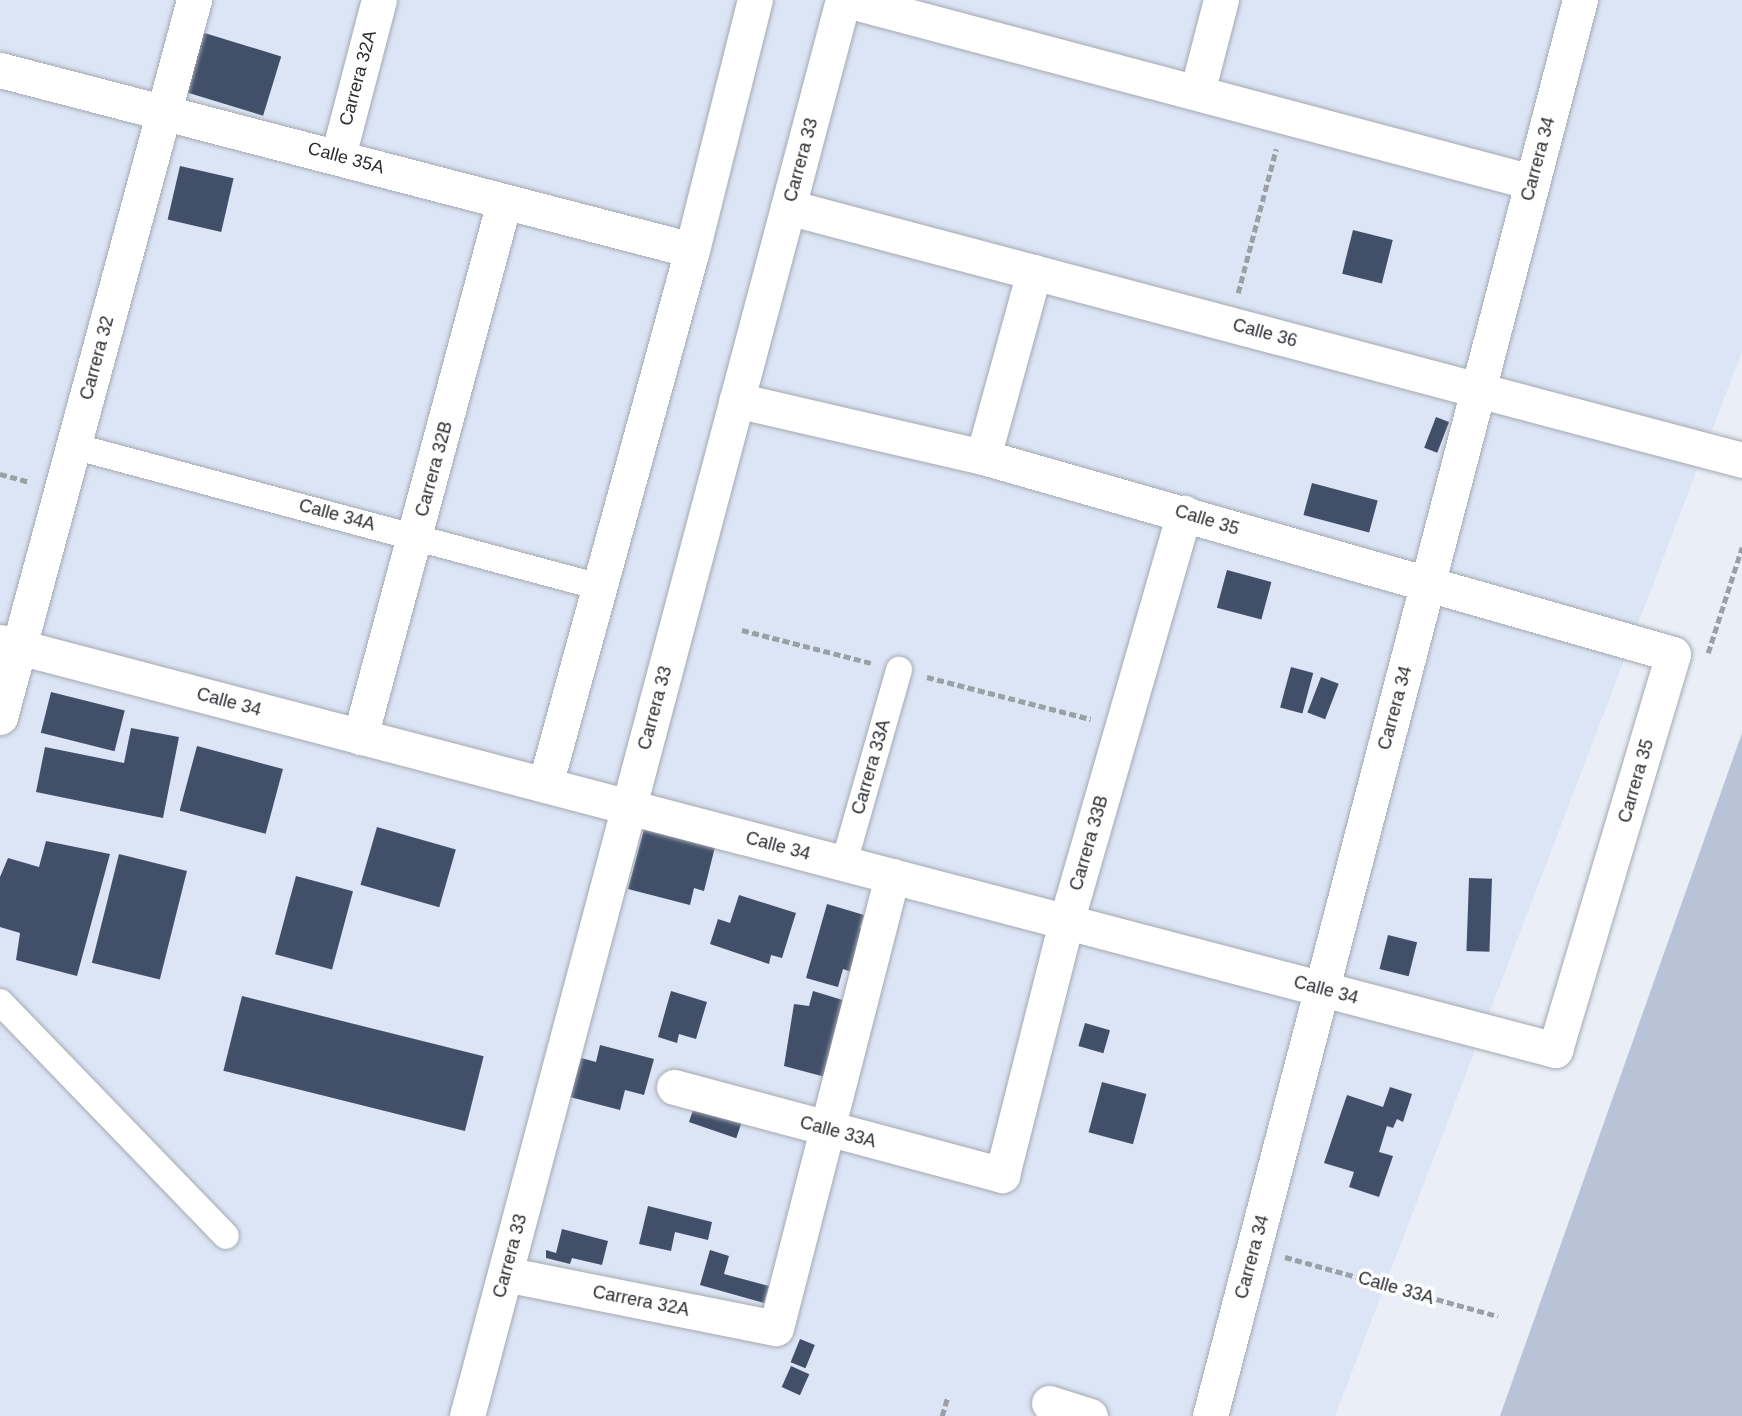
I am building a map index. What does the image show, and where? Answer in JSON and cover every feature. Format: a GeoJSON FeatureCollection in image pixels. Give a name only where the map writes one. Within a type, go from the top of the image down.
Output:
{"type":"FeatureCollection","features":[{"type":"Feature","properties":{"kind":"street","name":"Carrera 32"},"geometry":{"type":"LineString","coordinates":[[0,717],[10,644],[73,446],[194,0]]}},
{"type":"Feature","properties":{"kind":"street","name":"Carrera 32A"},"geometry":{"type":"LineString","coordinates":[[338,156],[379,0]]}},
{"type":"Feature","properties":{"kind":"street"},"geometry":{"type":"LineString","coordinates":[[545,785],[692,250],[755,0]]}},
{"type":"Feature","properties":{"kind":"street"},"geometry":{"type":"LineString","coordinates":[[845,0],[1532,182]]}},
{"type":"Feature","properties":{"kind":"street","name":"Carrera 33"},"geometry":{"type":"LineString","coordinates":[[467,1416],[845,0]]}},
{"type":"Feature","properties":{"kind":"street"},"geometry":{"type":"LineString","coordinates":[[1197,92],[1222,0]]}},
{"type":"Feature","properties":{"kind":"street","name":"Carrera 34"},"geometry":{"type":"LineString","coordinates":[[1210,1416],[1580,0]]}},
{"type":"Feature","properties":{"kind":"street","name":"Calle 35A"},"geometry":{"type":"LineString","coordinates":[[0,70],[692,250]]}},
{"type":"Feature","properties":{"kind":"street","name":"Carrera 32B"},"geometry":{"type":"LineString","coordinates":[[360,737],[504,202]]}},
{"type":"Feature","properties":{"kind":"street","name":"Calle 36"},"geometry":{"type":"LineString","coordinates":[[788,207],[1742,460]]}},
{"type":"Feature","properties":{"kind":"street"},"geometry":{"type":"LineString","coordinates":[[983,457],[1034,272]]}},
{"type":"Feature","properties":{"kind":"street","name":"Calle 35"},"geometry":{"type":"LineString","coordinates":[[737,400],[983,457],[1184,513],[1426,587],[1673,654]]}},
{"type":"Feature","properties":{"kind":"street","name":"Calle 34A"},"geometry":{"type":"LineString","coordinates":[[73,446],[600,587]]}},
{"type":"Feature","properties":{"kind":"street","name":"Carrera 33B"},"geometry":{"type":"LineString","coordinates":[[1002,1175],[1066,922],[1184,513]]}},
{"type":"Feature","properties":{"kind":"street","name":"Calle 34"},"geometry":{"type":"LineString","coordinates":[[10,644],[1555,1051]]}},
{"type":"Feature","properties":{"kind":"street","name":"Carrera 35"},"geometry":{"type":"LineString","coordinates":[[1555,1051],[1673,654]]}},
{"type":"Feature","properties":{"kind":"street","name":"Carrera 33A"},"geometry":{"type":"LineString","coordinates":[[844,863],[898,670]]}},
{"type":"Feature","properties":{"kind":"street"},"geometry":{"type":"LineString","coordinates":[[827,1129],[892,876]]}},
{"type":"Feature","properties":{"kind":"street"},"geometry":{"type":"LineString","coordinates":[[0,1002],[226,1236]]}},
{"type":"Feature","properties":{"kind":"street","name":"Calle 33A"},"geometry":{"type":"LineString","coordinates":[[674,1087],[1002,1175]]}},
{"type":"Feature","properties":{"kind":"street","name":"Carrera 32A"},"geometry":{"type":"LineString","coordinates":[[505,1274],[776,1328],[827,1129]]}},
{"type":"Feature","properties":{"kind":"street"},"geometry":{"type":"LineString","coordinates":[[1049,1403],[1090,1416]]}},
{"type":"Feature","properties":{"kind":"path"},"geometry":{"type":"LineString","coordinates":[[1230,324],[1284,116]]}},
{"type":"Feature","properties":{"kind":"path"},"geometry":{"type":"LineString","coordinates":[[1673,654],[1692,659],[1709,651],[1742,547]]}},
{"type":"Feature","properties":{"kind":"path"},"geometry":{"type":"LineString","coordinates":[[742,630],[1122,727]]}},
{"type":"Feature","properties":{"kind":"path","name":"Calle 33A"},"geometry":{"type":"LineString","coordinates":[[1254,1248],[1498,1316]]}},
{"type":"Feature","properties":{"kind":"path"},"geometry":{"type":"LineString","coordinates":[[942,1416],[947,1399]]}},
{"type":"Feature","properties":{"kind":"shaded area"},"geometry":{"type":"Polygon","coordinates":[[[0,0],[1742,0],[1742,352],[1335,1416],[0,1416],[0,0]]]}},
{"type":"Feature","properties":{"kind":"shaded area"},"geometry":{"type":"Polygon","coordinates":[[[1742,733],[1742,1416],[1500,1416],[1742,733]]]}},
{"type":"Feature","properties":{"kind":"building"},"geometry":{"type":"Polygon","coordinates":[[[198,31],[281,56],[263,116],[180,90],[198,31]]]}},
{"type":"Feature","properties":{"kind":"building"},"geometry":{"type":"Polygon","coordinates":[[[180,166],[234,178],[221,232],[168,220],[180,166]]]}},
{"type":"Feature","properties":{"kind":"building"},"geometry":{"type":"Polygon","coordinates":[[[1353,230],[1393,240],[1382,284],[1342,274],[1353,230]]]}},
{"type":"Feature","properties":{"kind":"building"},"geometry":{"type":"Polygon","coordinates":[[[1436,417],[1449,422],[1437,453],[1424,448],[1436,417]]]}},
{"type":"Feature","properties":{"kind":"building"},"geometry":{"type":"Polygon","coordinates":[[[1312,483],[1378,501],[1369,532],[1303,515],[1312,483]]]}},
{"type":"Feature","properties":{"kind":"building"},"geometry":{"type":"Polygon","coordinates":[[[1227,570],[1271,582],[1261,620],[1217,608],[1227,570]]]}},
{"type":"Feature","properties":{"kind":"building"},"geometry":{"type":"Polygon","coordinates":[[[1291,667],[1313,673],[1302,714],[1280,708],[1291,667]]]}},
{"type":"Feature","properties":{"kind":"building"},"geometry":{"type":"Polygon","coordinates":[[[1321,677],[1339,684],[1325,719],[1307,712],[1321,677]]]}},
{"type":"Feature","properties":{"kind":"building"},"geometry":{"type":"Polygon","coordinates":[[[51,692],[125,710],[115,751],[41,733],[51,692]]]}},
{"type":"Feature","properties":{"kind":"building"},"geometry":{"type":"Polygon","coordinates":[[[131,728],[179,737],[163,818],[36,792],[45,747],[124,763],[131,728]]]}},
{"type":"Feature","properties":{"kind":"building"},"geometry":{"type":"Polygon","coordinates":[[[197,746],[283,769],[266,834],[180,811],[197,746]]]}},
{"type":"Feature","properties":{"kind":"building"},"geometry":{"type":"Polygon","coordinates":[[[377,827],[456,850],[439,907],[360,885],[377,827]]]}},
{"type":"Feature","properties":{"kind":"building"},"geometry":{"type":"Polygon","coordinates":[[[644,829],[715,847],[704,891],[694,888],[690,905],[628,889],[644,829]]]}},
{"type":"Feature","properties":{"kind":"building"},"geometry":{"type":"Polygon","coordinates":[[[46,841],[110,854],[77,976],[16,960],[20,933],[0,927],[0,877],[8,858],[39,867],[46,841]]]}},
{"type":"Feature","properties":{"kind":"building"},"geometry":{"type":"Polygon","coordinates":[[[119,854],[187,871],[160,980],[92,963],[119,854]]]}},
{"type":"Feature","properties":{"kind":"building"},"geometry":{"type":"Polygon","coordinates":[[[296,876],[353,891],[332,970],[275,954],[296,876]]]}},
{"type":"Feature","properties":{"kind":"building"},"geometry":{"type":"Polygon","coordinates":[[[1469,878],[1492,879],[1489,952],[1466,951],[1469,878]]]}},
{"type":"Feature","properties":{"kind":"building"},"geometry":{"type":"Polygon","coordinates":[[[739,895],[796,913],[782,958],[771,955],[769,964],[710,944],[718,919],[730,923],[739,895]]]}},
{"type":"Feature","properties":{"kind":"building"},"geometry":{"type":"Polygon","coordinates":[[[827,904],[864,915],[860,928],[866,930],[854,973],[843,969],[838,987],[806,978],[827,904]]]}},
{"type":"Feature","properties":{"kind":"building"},"geometry":{"type":"Polygon","coordinates":[[[1388,935],[1417,942],[1409,976],[1380,969],[1388,935]]]}},
{"type":"Feature","properties":{"kind":"building"},"geometry":{"type":"Polygon","coordinates":[[[671,991],[707,1002],[696,1039],[679,1034],[677,1043],[658,1037],[671,991]]]}},
{"type":"Feature","properties":{"kind":"building"},"geometry":{"type":"Polygon","coordinates":[[[813,991],[849,1002],[829,1078],[784,1066],[794,1004],[809,1006],[813,991]]]}},
{"type":"Feature","properties":{"kind":"building"},"geometry":{"type":"Polygon","coordinates":[[[242,996],[484,1056],[465,1131],[223,1071],[242,996]]]}},
{"type":"Feature","properties":{"kind":"building"},"geometry":{"type":"Polygon","coordinates":[[[1085,1023],[1110,1030],[1103,1053],[1078,1046],[1085,1023]]]}},
{"type":"Feature","properties":{"kind":"building"},"geometry":{"type":"Polygon","coordinates":[[[600,1045],[654,1059],[644,1095],[625,1090],[620,1110],[570,1097],[581,1058],[596,1062],[600,1045]]]}},
{"type":"Feature","properties":{"kind":"building"},"geometry":{"type":"Polygon","coordinates":[[[1102,1082],[1146,1094],[1133,1144],[1089,1132],[1102,1082]]]}},
{"type":"Feature","properties":{"kind":"building"},"geometry":{"type":"Polygon","coordinates":[[[701,1087],[748,1103],[736,1138],[689,1122],[701,1087]]]}},
{"type":"Feature","properties":{"kind":"building"},"geometry":{"type":"Polygon","coordinates":[[[1390,1087],[1412,1094],[1403,1122],[1397,1119],[1393,1128],[1387,1126],[1379,1152],[1393,1156],[1379,1197],[1349,1187],[1354,1172],[1324,1163],[1347,1095],[1383,1107],[1390,1087]]]}},
{"type":"Feature","properties":{"kind":"building"},"geometry":{"type":"Polygon","coordinates":[[[648,1206],[712,1222],[708,1240],[675,1232],[671,1251],[639,1244],[648,1206]]]}},
{"type":"Feature","properties":{"kind":"building"},"geometry":{"type":"Polygon","coordinates":[[[562,1229],[608,1241],[602,1265],[572,1258],[570,1264],[546,1258],[546,1250],[556,1253],[562,1229]]]}},
{"type":"Feature","properties":{"kind":"building"},"geometry":{"type":"Polygon","coordinates":[[[710,1250],[729,1256],[724,1274],[769,1286],[764,1303],[700,1285],[710,1250]]]}},
{"type":"Feature","properties":{"kind":"building"},"geometry":{"type":"Polygon","coordinates":[[[800,1339],[815,1345],[805,1368],[791,1362],[800,1339]]]}},
{"type":"Feature","properties":{"kind":"building"},"geometry":{"type":"Polygon","coordinates":[[[791,1366],[809,1374],[800,1395],[782,1387],[791,1366]]]}}]}
